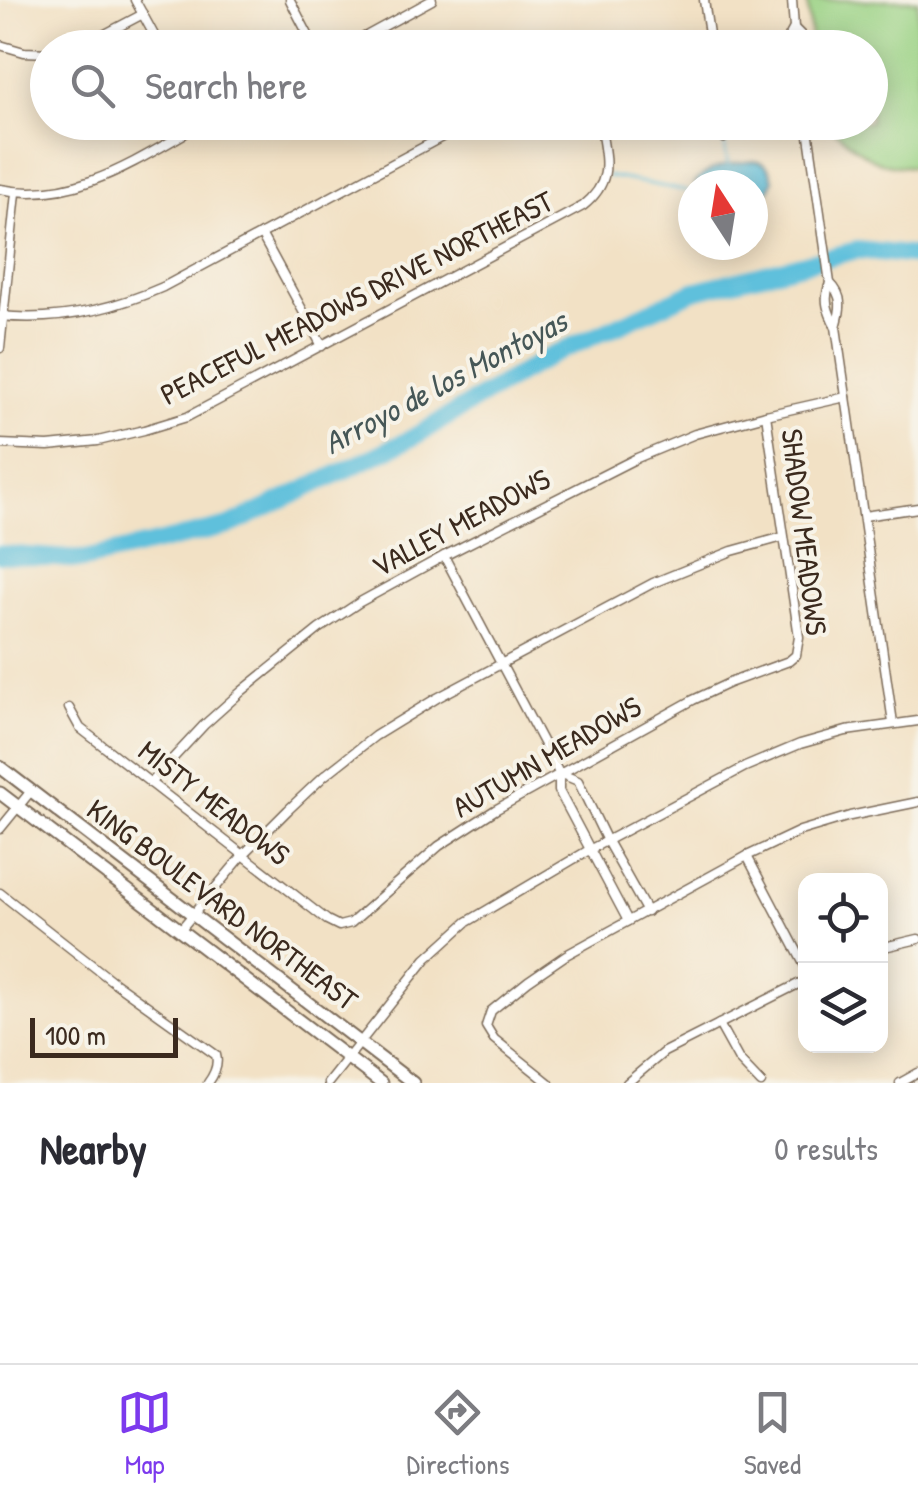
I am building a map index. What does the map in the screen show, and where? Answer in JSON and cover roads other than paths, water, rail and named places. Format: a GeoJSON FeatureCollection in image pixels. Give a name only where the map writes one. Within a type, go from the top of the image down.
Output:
{"type":"FeatureCollection","features":[{"type":"Feature","properties":{"kind":"street"},"geometry":{"type":"LineString","coordinates":[[136,0],[151,30]]}},
{"type":"Feature","properties":{"kind":"street"},"geometry":{"type":"LineString","coordinates":[[290,0],[306,30]]}},
{"type":"Feature","properties":{"kind":"street"},"geometry":{"type":"LineString","coordinates":[[377,30],[432,0]]}},
{"type":"Feature","properties":{"kind":"street"},"geometry":{"type":"LineString","coordinates":[[704,0],[708,30]]}},
{"type":"Feature","properties":{"kind":"street"},"geometry":{"type":"LineString","coordinates":[[792,0],[794,28]]}},
{"type":"Feature","properties":{"kind":"street"},"geometry":{"type":"LineString","coordinates":[[114,30],[143,14]]}},
{"type":"Feature","properties":{"kind":"street"},"geometry":{"type":"LineString","coordinates":[[0,45],[30,52]]}},
{"type":"Feature","properties":{"kind":"street"},"geometry":{"type":"LineString","coordinates":[[0,189],[39,193],[84,185],[172,140]]}},
{"type":"Feature","properties":{"kind":"street"},"geometry":{"type":"LineString","coordinates":[[2,316],[62,316],[131,301],[437,140]]}},
{"type":"Feature","properties":{"kind":"street","name":"PEACEFUL MEADOWS DRIVE NORTHEAST"},"geometry":{"type":"LineString","coordinates":[[0,444],[48,446],[98,441],[144,430],[208,407],[582,206],[598,194],[606,176],[602,140]]}},
{"type":"Feature","properties":{"kind":"street"},"geometry":{"type":"LineString","coordinates":[[810,140],[830,280],[839,292],[841,311],[836,327],[893,723]]}},
{"type":"Feature","properties":{"kind":"street"},"geometry":{"type":"LineString","coordinates":[[0,348],[16,192]]}},
{"type":"Feature","properties":{"kind":"street"},"geometry":{"type":"LineString","coordinates":[[262,234],[322,346]]}},
{"type":"Feature","properties":{"kind":"street","name":"VALLEY MEADOWS"},"geometry":{"type":"LineString","coordinates":[[150,783],[242,691],[360,602],[637,458],[695,434],[846,397]]}},
{"type":"Feature","properties":{"kind":"street","name":"SHADOW MEADOWS"},"geometry":{"type":"LineString","coordinates":[[766,415],[799,637],[796,655]]}},
{"type":"Feature","properties":{"kind":"street"},"geometry":{"type":"LineString","coordinates":[[864,516],[918,508]]}},
{"type":"Feature","properties":{"kind":"street"},"geometry":{"type":"LineString","coordinates":[[180,930],[242,855],[324,776],[375,736],[437,698],[667,577],[732,551],[783,537]]}},
{"type":"Feature","properties":{"kind":"street"},"geometry":{"type":"LineString","coordinates":[[444,556],[559,774],[559,791],[628,921]]}},
{"type":"Feature","properties":{"kind":"street","name":"AUTUMN MEADOWS"},"geometry":{"type":"LineString","coordinates":[[339,926],[351,923],[439,846],[495,810],[693,700],[796,655]]}},
{"type":"Feature","properties":{"kind":"street","name":"MISTY MEADOWS"},"geometry":{"type":"LineString","coordinates":[[69,708],[80,728],[339,926]]}},
{"type":"Feature","properties":{"kind":"street"},"geometry":{"type":"LineString","coordinates":[[328,1083],[426,959],[468,922],[589,850],[744,767],[800,744],[846,731],[918,721]]}},
{"type":"Feature","properties":{"kind":"street","name":"KING BOULEVARD NORTHEAST"},"geometry":{"type":"LineString","coordinates":[[0,767],[413,1083]]}},
{"type":"Feature","properties":{"kind":"street"},"geometry":{"type":"LineString","coordinates":[[559,774],[578,782],[648,912]]}},
{"type":"Feature","properties":{"kind":"street"},"geometry":{"type":"LineString","coordinates":[[0,830],[31,791]]}},
{"type":"Feature","properties":{"kind":"street","name":"KING BOULEVARD NORTHEAST"},"geometry":{"type":"LineString","coordinates":[[0,793],[381,1083]]}},
{"type":"Feature","properties":{"kind":"street"},"geometry":{"type":"LineString","coordinates":[[549,1083],[494,1039],[486,1026],[491,1011],[528,981],[566,955],[800,831],[918,802]]}},
{"type":"Feature","properties":{"kind":"street"},"geometry":{"type":"LineString","coordinates":[[747,856],[803,963]]}},
{"type":"Feature","properties":{"kind":"street"},"geometry":{"type":"LineString","coordinates":[[0,893],[216,1055],[215,1074],[208,1083]]}},
{"type":"Feature","properties":{"kind":"street"},"geometry":{"type":"LineString","coordinates":[[888,946],[918,938]]}},
{"type":"Feature","properties":{"kind":"street"},"geometry":{"type":"LineString","coordinates":[[627,1083],[664,1052],[798,984]]}},
{"type":"Feature","properties":{"kind":"street"},"geometry":{"type":"LineString","coordinates":[[719,1024],[739,1060],[761,1083]]}},
{"type":"Feature","properties":{"kind":"street"},"geometry":{"type":"LineString","coordinates":[[900,1083],[918,1073]]}},
{"type":"Feature","properties":{"kind":"water"},"geometry":{"type":"Polygon","coordinates":[[[754,161],[765,165],[771,172],[773,180],[768,192],[768,170],[713,170],[754,161]]]}},
{"type":"Feature","properties":{"kind":"waterway"},"geometry":{"type":"LineString","coordinates":[[724,140],[728,165]]}},
{"type":"Feature","properties":{"kind":"waterway"},"geometry":{"type":"LineString","coordinates":[[607,176],[678,189]]}},
{"type":"Feature","properties":{"kind":"waterway","name":"Arroyo de los Montoyas"},"geometry":{"type":"LineString","coordinates":[[0,554],[84,560],[229,526],[412,438],[550,356],[694,291],[857,250],[918,256]]}}]}
